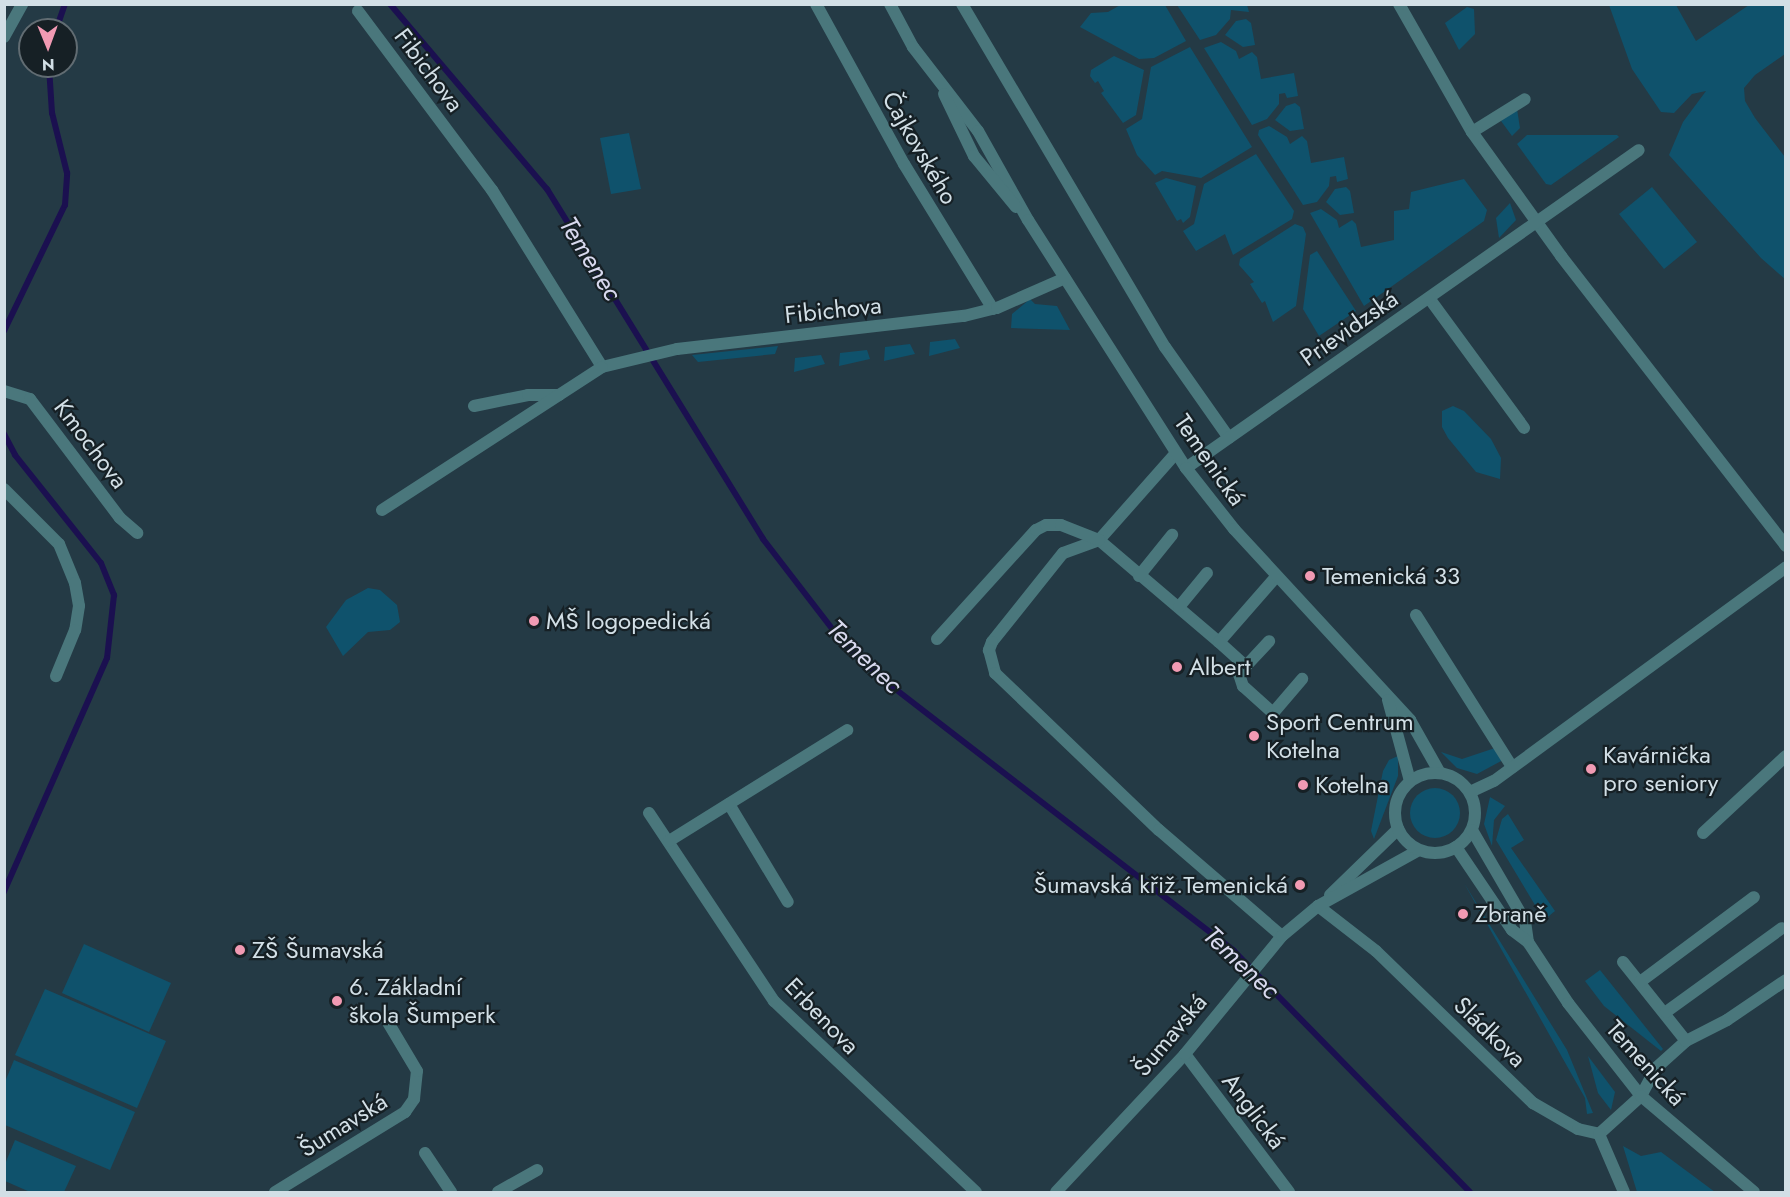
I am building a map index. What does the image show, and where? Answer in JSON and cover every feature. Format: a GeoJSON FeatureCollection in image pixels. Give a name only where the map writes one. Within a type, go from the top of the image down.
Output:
{"type":"FeatureCollection","features":[{"type":"Feature","properties":{"kind":"street"},"geometry":{"type":"LineString","coordinates":[[4,37],[22,4]]}},
{"type":"Feature","properties":{"kind":"street","name":"Čajkovského"},"geometry":{"type":"LineString","coordinates":[[816,4],[904,164],[993,309]]}},
{"type":"Feature","properties":{"kind":"street","name":"Temenická"},"geometry":{"type":"LineString","coordinates":[[890,4],[913,47],[978,131],[1028,220],[1186,468],[1276,577],[1388,700],[1410,720],[1440,773]]}},
{"type":"Feature","properties":{"kind":"street","name":"Temenická"},"geometry":{"type":"LineString","coordinates":[[962,4],[1165,347],[1229,438]]}},
{"type":"Feature","properties":{"kind":"street"},"geometry":{"type":"LineString","coordinates":[[1399,4],[1472,132],[1536,222],[1785,546]]}},
{"type":"Feature","properties":{"kind":"street","name":"Fibichova"},"geometry":{"type":"LineString","coordinates":[[358,11],[492,190],[602,367]]}},
{"type":"Feature","properties":{"kind":"street"},"geometry":{"type":"LineString","coordinates":[[1472,132],[1524,99]]}},
{"type":"Feature","properties":{"kind":"street","name":"Prievidzská"},"geometry":{"type":"LineString","coordinates":[[1186,468],[1639,150]]}},
{"type":"Feature","properties":{"kind":"street","name":"Fibichova"},"geometry":{"type":"LineString","coordinates":[[382,510],[602,367],[655,352],[964,316],[993,309],[1065,278]]}},
{"type":"Feature","properties":{"kind":"street"},"geometry":{"type":"LineString","coordinates":[[1429,298],[1524,428]]}},
{"type":"Feature","properties":{"kind":"street","name":"Kmochova"},"geometry":{"type":"LineString","coordinates":[[7,391],[30,399],[120,518],[137,533]]}},
{"type":"Feature","properties":{"kind":"street"},"geometry":{"type":"LineString","coordinates":[[474,406],[528,395],[559,395]]}},
{"type":"Feature","properties":{"kind":"street"},"geometry":{"type":"LineString","coordinates":[[1176,453],[1099,540],[1063,553],[992,642],[989,650],[995,673],[1159,830],[1281,936]]}},
{"type":"Feature","properties":{"kind":"street"},"geometry":{"type":"LineString","coordinates":[[4,489],[59,544],[75,583],[79,606],[75,630],[56,676]]}},
{"type":"Feature","properties":{"kind":"street"},"geometry":{"type":"LineString","coordinates":[[937,639],[1036,530],[1061,525],[1099,540],[1246,666]]}},
{"type":"Feature","properties":{"kind":"street"},"geometry":{"type":"LineString","coordinates":[[1139,576],[1172,535]]}},
{"type":"Feature","properties":{"kind":"street"},"geometry":{"type":"LineString","coordinates":[[1470,792],[1512,767],[1785,567]]}},
{"type":"Feature","properties":{"kind":"street"},"geometry":{"type":"LineString","coordinates":[[1179,607],[1207,573]]}},
{"type":"Feature","properties":{"kind":"street"},"geometry":{"type":"LineString","coordinates":[[1219,642],[1276,577]]}},
{"type":"Feature","properties":{"kind":"street"},"geometry":{"type":"LineString","coordinates":[[1416,615],[1512,767]]}},
{"type":"Feature","properties":{"kind":"street"},"geometry":{"type":"LineString","coordinates":[[1269,641],[1246,666],[1239,681],[1273,713],[1302,679]]}},
{"type":"Feature","properties":{"kind":"street","name":"Temenická"},"geometry":{"type":"LineString","coordinates":[[1388,700],[1410,781]]}},
{"type":"Feature","properties":{"kind":"street"},"geometry":{"type":"LineString","coordinates":[[669,841],[848,730]]}},
{"type":"Feature","properties":{"kind":"street"},"geometry":{"type":"LineString","coordinates":[[1703,833],[1785,756]]}},
{"type":"Feature","properties":{"kind":"street"},"geometry":{"type":"LineString","coordinates":[[1440,773],[1457,779],[1470,792],[1476,811],[1472,830],[1456,847],[1434,853],[1419,850],[1398,829],[1396,803],[1410,781],[1440,773]]}},
{"type":"Feature","properties":{"kind":"street"},"geometry":{"type":"LineString","coordinates":[[729,804],[788,902]]}},
{"type":"Feature","properties":{"kind":"street","name":"Erbenova"},"geometry":{"type":"LineString","coordinates":[[649,813],[774,1001],[976,1192]]}},
{"type":"Feature","properties":{"kind":"street","name":"Šumavská"},"geometry":{"type":"LineString","coordinates":[[1056,1192],[1185,1054],[1281,936],[1318,906],[1398,829]]}},
{"type":"Feature","properties":{"kind":"street","name":"Temenická"},"geometry":{"type":"LineString","coordinates":[[1472,830],[1525,921],[1528,942]]}},
{"type":"Feature","properties":{"kind":"street","name":"Temenická"},"geometry":{"type":"LineString","coordinates":[[1456,847],[1512,930],[1528,942],[1568,1003],[1641,1096],[1754,1192]]}},
{"type":"Feature","properties":{"kind":"street","name":"Šumavská"},"geometry":{"type":"LineString","coordinates":[[1318,906],[1419,850]]}},
{"type":"Feature","properties":{"kind":"street"},"geometry":{"type":"LineString","coordinates":[[1640,982],[1754,897]]}},
{"type":"Feature","properties":{"kind":"street","name":"Sládkova"},"geometry":{"type":"LineString","coordinates":[[1318,906],[1376,951],[1533,1103],[1578,1129],[1599,1134]]}},
{"type":"Feature","properties":{"kind":"street"},"geometry":{"type":"LineString","coordinates":[[1666,1012],[1782,928]]}},
{"type":"Feature","properties":{"kind":"street"},"geometry":{"type":"LineString","coordinates":[[1623,962],[1666,1012],[1686,1041]]}},
{"type":"Feature","properties":{"kind":"street"},"geometry":{"type":"LineString","coordinates":[[1624,1192],[1599,1134],[1641,1096],[1656,1068],[1686,1041],[1727,1020],[1785,980]]}},
{"type":"Feature","properties":{"kind":"street","name":"Šumavská"},"geometry":{"type":"LineString","coordinates":[[275,1192],[405,1112],[414,1099],[417,1071],[386,1019]]}},
{"type":"Feature","properties":{"kind":"street","name":"Anglická"},"geometry":{"type":"LineString","coordinates":[[1185,1054],[1288,1192]]}},
{"type":"Feature","properties":{"kind":"street"},"geometry":{"type":"LineString","coordinates":[[425,1152],[451,1192]]}},
{"type":"Feature","properties":{"kind":"street"},"geometry":{"type":"LineString","coordinates":[[498,1192],[537,1170]]}},
{"type":"Feature","properties":{"kind":"shaded area"},"geometry":{"type":"Polygon","coordinates":[[[1122,4],[1165,5],[1186,41],[1154,58],[1139,59],[1080,27],[1091,13],[1108,12],[1122,4]]]}},
{"type":"Feature","properties":{"kind":"shaded area"},"geometry":{"type":"Polygon","coordinates":[[[1177,5],[1247,5],[1249,12],[1231,10],[1230,19],[1216,35],[1200,40],[1177,5]]]}},
{"type":"Feature","properties":{"kind":"shaded area"},"geometry":{"type":"Polygon","coordinates":[[[1609,5],[1676,5],[1696,41],[1749,5],[1785,5],[1785,54],[1755,75],[1744,88],[1745,101],[1755,118],[1785,157],[1785,279],[1761,258],[1669,155],[1683,122],[1706,91],[1692,94],[1674,113],[1661,112],[1632,69],[1609,5]]]}},
{"type":"Feature","properties":{"kind":"shaded area"},"geometry":{"type":"Polygon","coordinates":[[[1467,7],[1474,9],[1475,34],[1459,50],[1445,23],[1467,7]]]}},
{"type":"Feature","properties":{"kind":"shaded area"},"geometry":{"type":"Polygon","coordinates":[[[1246,19],[1251,23],[1255,45],[1243,47],[1225,35],[1236,21],[1246,19]]]}},
{"type":"Feature","properties":{"kind":"shaded area"},"geometry":{"type":"Polygon","coordinates":[[[1221,42],[1236,51],[1239,59],[1252,52],[1257,57],[1261,79],[1294,73],[1298,96],[1287,98],[1285,93],[1279,94],[1279,104],[1267,119],[1252,125],[1204,48],[1221,42]]]}},
{"type":"Feature","properties":{"kind":"shaded area"},"geometry":{"type":"Polygon","coordinates":[[[1190,47],[1252,147],[1201,178],[1162,171],[1155,175],[1137,155],[1126,129],[1142,119],[1151,67],[1190,47]]]}},
{"type":"Feature","properties":{"kind":"shaded area"},"geometry":{"type":"Polygon","coordinates":[[[1114,56],[1144,70],[1136,115],[1123,123],[1101,93],[1104,91],[1098,81],[1095,83],[1090,76],[1091,70],[1114,56]]]}},
{"type":"Feature","properties":{"kind":"shaded area"},"geometry":{"type":"Polygon","coordinates":[[[1295,103],[1300,107],[1304,129],[1290,131],[1275,120],[1286,106],[1295,103]]]}},
{"type":"Feature","properties":{"kind":"shaded area"},"geometry":{"type":"Polygon","coordinates":[[[1517,109],[1520,128],[1512,136],[1501,121],[1517,109]]]}},
{"type":"Feature","properties":{"kind":"shaded area"},"geometry":{"type":"Polygon","coordinates":[[[1269,126],[1287,137],[1290,144],[1302,136],[1307,141],[1311,163],[1344,157],[1348,179],[1337,182],[1336,176],[1330,177],[1329,186],[1317,202],[1303,205],[1258,135],[1259,130],[1269,126]]]}},
{"type":"Feature","properties":{"kind":"shaded area"},"geometry":{"type":"Polygon","coordinates":[[[629,133],[641,189],[611,194],[600,138],[629,133]]]}},
{"type":"Feature","properties":{"kind":"shaded area"},"geometry":{"type":"Polygon","coordinates":[[[1527,135],[1617,135],[1619,137],[1551,185],[1546,184],[1517,144],[1527,135]]]}},
{"type":"Feature","properties":{"kind":"shaded area"},"geometry":{"type":"Polygon","coordinates":[[[1256,154],[1294,211],[1292,219],[1233,255],[1225,234],[1196,251],[1183,231],[1194,224],[1204,184],[1256,154]]]}},
{"type":"Feature","properties":{"kind":"shaded area"},"geometry":{"type":"Polygon","coordinates":[[[1166,178],[1196,186],[1190,217],[1183,223],[1181,219],[1177,221],[1155,183],[1166,178]]]}},
{"type":"Feature","properties":{"kind":"shaded area"},"geometry":{"type":"Polygon","coordinates":[[[1464,179],[1487,210],[1484,221],[1364,306],[1310,213],[1321,209],[1337,220],[1339,228],[1352,220],[1356,224],[1361,247],[1394,240],[1394,211],[1409,209],[1411,192],[1464,179]]]}},
{"type":"Feature","properties":{"kind":"shaded area"},"geometry":{"type":"Polygon","coordinates":[[[1346,187],[1350,191],[1354,213],[1340,215],[1326,202],[1335,189],[1346,187]]]}},
{"type":"Feature","properties":{"kind":"shaded area"},"geometry":{"type":"Polygon","coordinates":[[[1652,187],[1697,242],[1664,269],[1619,214],[1652,187]]]}},
{"type":"Feature","properties":{"kind":"shaded area"},"geometry":{"type":"Polygon","coordinates":[[[1510,203],[1516,220],[1499,238],[1496,218],[1510,203]]]}},
{"type":"Feature","properties":{"kind":"shaded area"},"geometry":{"type":"Polygon","coordinates":[[[1295,224],[1303,227],[1306,234],[1296,306],[1273,322],[1265,301],[1262,303],[1250,284],[1254,282],[1239,265],[1240,259],[1295,224]]]}},
{"type":"Feature","properties":{"kind":"shaded area"},"geometry":{"type":"Polygon","coordinates":[[[1317,251],[1356,311],[1319,336],[1303,309],[1310,255],[1317,251]]]}},
{"type":"Feature","properties":{"kind":"shaded area"},"geometry":{"type":"Polygon","coordinates":[[[1030,299],[1035,304],[1057,306],[1070,330],[1011,328],[1012,314],[1030,299]]]}},
{"type":"Feature","properties":{"kind":"shaded area"},"geometry":{"type":"Polygon","coordinates":[[[955,339],[960,348],[929,356],[930,342],[955,339]]]}},
{"type":"Feature","properties":{"kind":"shaded area"},"geometry":{"type":"Polygon","coordinates":[[[910,344],[915,354],[884,361],[885,347],[910,344]]]}},
{"type":"Feature","properties":{"kind":"shaded area"},"geometry":{"type":"Polygon","coordinates":[[[778,346],[775,354],[698,362],[692,355],[778,346]]]}},
{"type":"Feature","properties":{"kind":"shaded area"},"geometry":{"type":"Polygon","coordinates":[[[867,350],[870,359],[839,366],[840,353],[867,350]]]}},
{"type":"Feature","properties":{"kind":"shaded area"},"geometry":{"type":"Polygon","coordinates":[[[821,355],[825,364],[794,372],[795,358],[821,355]]]}},
{"type":"Feature","properties":{"kind":"shaded area"},"geometry":{"type":"Polygon","coordinates":[[[1453,406],[1464,411],[1491,439],[1501,458],[1500,479],[1476,472],[1448,438],[1442,427],[1442,411],[1453,406]]]}},
{"type":"Feature","properties":{"kind":"shaded area"},"geometry":{"type":"Polygon","coordinates":[[[368,588],[380,590],[397,605],[400,622],[390,630],[368,632],[343,656],[326,627],[346,600],[368,588]]]}},
{"type":"Feature","properties":{"kind":"shaded area"},"geometry":{"type":"Polygon","coordinates":[[[1495,748],[1503,760],[1477,774],[1457,768],[1441,752],[1462,759],[1495,748]]]}},
{"type":"Feature","properties":{"kind":"shaded area"},"geometry":{"type":"Polygon","coordinates":[[[1398,756],[1398,776],[1374,839],[1371,831],[1383,771],[1389,760],[1398,756]]]}},
{"type":"Feature","properties":{"kind":"shaded area"},"geometry":{"type":"Polygon","coordinates":[[[1435,788],[1449,792],[1456,799],[1460,813],[1456,827],[1449,834],[1435,838],[1421,834],[1414,827],[1410,813],[1414,799],[1421,792],[1435,788]]]}},
{"type":"Feature","properties":{"kind":"shaded area"},"geometry":{"type":"Polygon","coordinates":[[[1490,797],[1505,806],[1494,820],[1492,846],[1484,824],[1490,797]]]}},
{"type":"Feature","properties":{"kind":"shaded area"},"geometry":{"type":"Polygon","coordinates":[[[1508,814],[1524,840],[1511,848],[1555,911],[1544,920],[1496,840],[1502,819],[1508,814]]]}},
{"type":"Feature","properties":{"kind":"shaded area"},"geometry":{"type":"Polygon","coordinates":[[[1464,883],[1567,1050],[1593,1113],[1587,1114],[1585,1098],[1464,883]]]}},
{"type":"Feature","properties":{"kind":"shaded area"},"geometry":{"type":"Polygon","coordinates":[[[84,944],[171,983],[149,1032],[62,993],[84,944]]]}},
{"type":"Feature","properties":{"kind":"shaded area"},"geometry":{"type":"Polygon","coordinates":[[[1600,970],[1663,1049],[1661,1051],[1604,1006],[1585,981],[1600,970]]]}},
{"type":"Feature","properties":{"kind":"shaded area"},"geometry":{"type":"Polygon","coordinates":[[[45,989],[166,1041],[137,1108],[15,1055],[45,989]]]}},
{"type":"Feature","properties":{"kind":"shaded area"},"geometry":{"type":"Polygon","coordinates":[[[1616,1034],[1625,1040],[1644,1060],[1631,1056],[1616,1034]]]}},
{"type":"Feature","properties":{"kind":"shaded area"},"geometry":{"type":"Polygon","coordinates":[[[1588,1056],[1615,1092],[1611,1110],[1598,1093],[1588,1056]]]}},
{"type":"Feature","properties":{"kind":"shaded area"},"geometry":{"type":"Polygon","coordinates":[[[14,1060],[135,1112],[110,1170],[5,1125],[5,1082],[14,1060]]]}},
{"type":"Feature","properties":{"kind":"shaded area"},"geometry":{"type":"Polygon","coordinates":[[[15,1140],[76,1166],[64,1192],[30,1192],[5,1181],[5,1164],[15,1140]]]}},
{"type":"Feature","properties":{"kind":"shaded area"},"geometry":{"type":"Polygon","coordinates":[[[1623,1146],[1641,1156],[1661,1152],[1715,1192],[1637,1192],[1623,1146]]]}},
{"type":"Feature","properties":{"kind":"waterway"},"geometry":{"type":"LineString","coordinates":[[60,18],[65,4]]}},
{"type":"Feature","properties":{"kind":"waterway","name":"Temenec"},"geometry":{"type":"LineString","coordinates":[[390,4],[547,189],[763,539],[843,643],[885,681],[1234,951],[1470,1192]]}},
{"type":"Feature","properties":{"kind":"waterway"},"geometry":{"type":"LineString","coordinates":[[4,331],[65,205],[67,173],[52,113],[50,78]]}},
{"type":"Feature","properties":{"kind":"waterway"},"geometry":{"type":"LineString","coordinates":[[4,434],[15,455],[101,563],[114,595],[107,658],[4,892]]}},
{"type":"Feature","properties":{"kind":"place","name":"Temenická 33"},"geometry":{"type":"Point","coordinates":[1310,576]}},
{"type":"Feature","properties":{"kind":"place","name":"MŠ logopedická"},"geometry":{"type":"Point","coordinates":[534,621]}},
{"type":"Feature","properties":{"kind":"place","name":"Albert"},"geometry":{"type":"Point","coordinates":[1177,667]}},
{"type":"Feature","properties":{"kind":"place","name":"Sport Centrum Kotelna"},"geometry":{"type":"Point","coordinates":[1254,736]}},
{"type":"Feature","properties":{"kind":"place","name":"Kavárnička pro seniory"},"geometry":{"type":"Point","coordinates":[1591,769]}},
{"type":"Feature","properties":{"kind":"place","name":"Kotelna"},"geometry":{"type":"Point","coordinates":[1303,785]}},
{"type":"Feature","properties":{"kind":"place","name":"Šumavská křiž.Temenická"},"geometry":{"type":"Point","coordinates":[1300,885]}},
{"type":"Feature","properties":{"kind":"place","name":"Zbraně"},"geometry":{"type":"Point","coordinates":[1463,914]}},
{"type":"Feature","properties":{"kind":"place","name":"ZŠ Šumavská"},"geometry":{"type":"Point","coordinates":[240,950]}},
{"type":"Feature","properties":{"kind":"place","name":"6. Základní škola Šumperk"},"geometry":{"type":"Point","coordinates":[337,1001]}}]}
